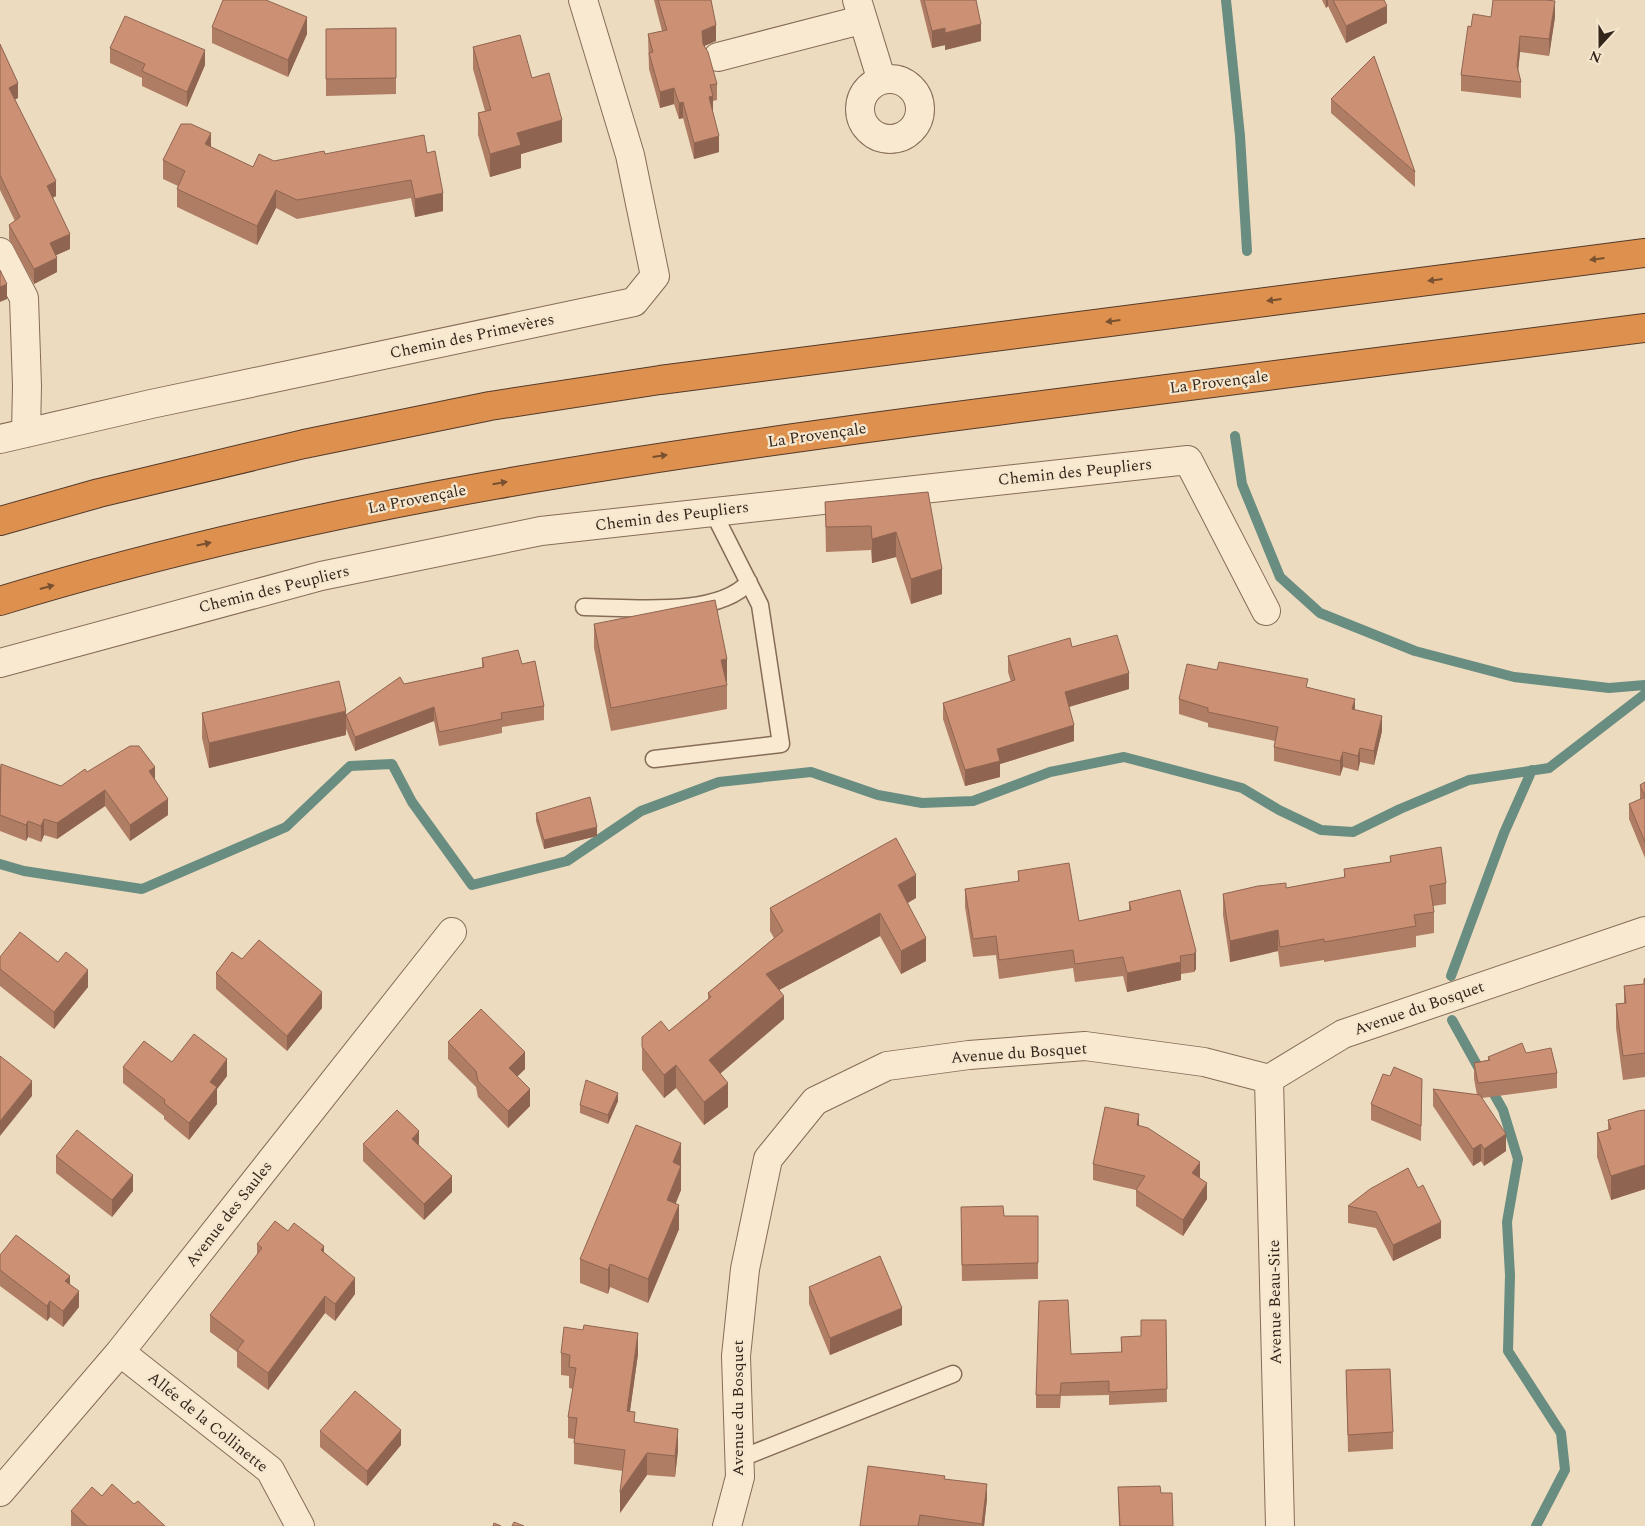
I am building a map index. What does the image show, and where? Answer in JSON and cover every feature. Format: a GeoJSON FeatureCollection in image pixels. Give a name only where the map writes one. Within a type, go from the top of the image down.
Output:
{"type":"FeatureCollection","features":[{"type":"Feature","properties":{"kind":"highway"},"geometry":{"type":"LineString","coordinates":[[0,522],[98,493],[294,446],[490,406],[660,380],[1645,252]]}},
{"type":"Feature","properties":{"kind":"highway","name":"La Provençale"},"geometry":{"type":"LineString","coordinates":[[0,600],[191,547],[420,498],[617,462],[923,420],[1645,328]]}},
{"type":"Feature","properties":{"kind":"street","name":"Chemin des Primevères"},"geometry":{"type":"LineString","coordinates":[[13,436],[160,402],[634,302],[655,276],[630,155],[583,0]]}},
{"type":"Feature","properties":{"kind":"street"},"geometry":{"type":"LineString","coordinates":[[718,57],[859,10],[881,78]]}},
{"type":"Feature","properties":{"kind":"street"},"geometry":{"type":"LineString","coordinates":[[0,252],[24,298],[27,386],[13,436]]}},
{"type":"Feature","properties":{"kind":"street","name":"Chemin des Peupliers"},"geometry":{"type":"LineString","coordinates":[[0,663],[321,576],[541,531],[712,510],[1188,460],[1266,611]]}},
{"type":"Feature","properties":{"kind":"street","name":"Avenue du Bosquet"},"geometry":{"type":"LineString","coordinates":[[727,1526],[740,1477],[736,1356],[745,1269],[768,1159],[815,1101],[887,1066],[970,1055],[1085,1046],[1204,1062],[1269,1079],[1343,1034],[1645,931]]}},
{"type":"Feature","properties":{"kind":"street","name":"Avenue des Saules"},"geometry":{"type":"LineString","coordinates":[[0,1492],[120,1352],[452,932]]}},
{"type":"Feature","properties":{"kind":"street","name":"Avenue Beau-Site"},"geometry":{"type":"LineString","coordinates":[[1269,1079],[1280,1526]]}},
{"type":"Feature","properties":{"kind":"street","name":"Allée de la Collinette"},"geometry":{"type":"LineString","coordinates":[[120,1352],[270,1470],[300,1526]]}},
{"type":"Feature","properties":{"kind":"lane"},"geometry":{"type":"LineString","coordinates":[[654,760],[781,744],[760,605],[712,510]]}},
{"type":"Feature","properties":{"kind":"lane"},"geometry":{"type":"LineString","coordinates":[[584,607],[695,607],[740,591],[749,582]]}},
{"type":"Feature","properties":{"kind":"lane"},"geometry":{"type":"LineString","coordinates":[[739,1459],[953,1374]]}},
{"type":"Feature","properties":{"kind":"building"},"geometry":{"type":"Polygon","coordinates":[[[223,0],[266,0],[307,17],[288,60],[212,27],[223,0]]]}},
{"type":"Feature","properties":{"kind":"building"},"geometry":{"type":"Polygon","coordinates":[[[658,0],[711,0],[716,25],[702,31],[703,44],[708,52],[717,84],[710,85],[713,96],[709,97],[719,136],[694,143],[683,102],[679,103],[674,88],[660,92],[649,53],[653,52],[648,34],[667,30],[658,0]]]}},
{"type":"Feature","properties":{"kind":"building"},"geometry":{"type":"Polygon","coordinates":[[[924,0],[976,0],[981,24],[945,33],[945,28],[932,31],[924,0]]]}},
{"type":"Feature","properties":{"kind":"building"},"geometry":{"type":"Polygon","coordinates":[[[1333,0],[1384,0],[1387,6],[1346,26],[1333,0]]]}},
{"type":"Feature","properties":{"kind":"building"},"geometry":{"type":"Polygon","coordinates":[[[1493,0],[1555,1],[1549,39],[1520,36],[1517,66],[1521,82],[1461,75],[1468,26],[1471,27],[1473,14],[1491,17],[1493,0]]]}},
{"type":"Feature","properties":{"kind":"building"},"geometry":{"type":"Polygon","coordinates":[[[125,16],[205,50],[187,92],[142,71],[145,64],[110,48],[125,16]]]}},
{"type":"Feature","properties":{"kind":"building"},"geometry":{"type":"Polygon","coordinates":[[[396,28],[396,78],[326,79],[326,29],[396,28]]]}},
{"type":"Feature","properties":{"kind":"building"},"geometry":{"type":"Polygon","coordinates":[[[520,35],[532,78],[549,73],[562,120],[517,133],[521,145],[490,154],[478,113],[491,110],[473,47],[520,35]]]}},
{"type":"Feature","properties":{"kind":"building"},"geometry":{"type":"Polygon","coordinates":[[[0,44],[18,83],[9,88],[56,181],[47,186],[70,234],[50,243],[57,258],[34,269],[9,225],[20,217],[0,175],[0,44]]]}},
{"type":"Feature","properties":{"kind":"building"},"geometry":{"type":"Polygon","coordinates":[[[1374,56],[1415,172],[1331,99],[1374,56]]]}},
{"type":"Feature","properties":{"kind":"building"},"geometry":{"type":"Polygon","coordinates":[[[181,124],[191,124],[211,133],[205,144],[253,167],[259,154],[274,161],[324,151],[325,154],[424,135],[427,153],[435,151],[443,193],[415,199],[411,180],[297,200],[276,190],[257,226],[177,189],[185,171],[163,160],[181,124]]]}},
{"type":"Feature","properties":{"kind":"building"},"geometry":{"type":"Polygon","coordinates":[[[0,270],[7,284],[0,287],[0,270]]]}},
{"type":"Feature","properties":{"kind":"building"},"geometry":{"type":"Polygon","coordinates":[[[928,492],[942,569],[911,579],[896,532],[872,539],[871,526],[826,527],[825,502],[928,492]]]}},
{"type":"Feature","properties":{"kind":"building"},"geometry":{"type":"Polygon","coordinates":[[[715,600],[727,659],[721,660],[727,685],[611,708],[594,624],[715,600]]]}},
{"type":"Feature","properties":{"kind":"building"},"geometry":{"type":"Polygon","coordinates":[[[1117,635],[1129,673],[1065,692],[1074,725],[997,749],[1000,761],[965,770],[943,703],[1015,680],[1008,656],[1070,638],[1072,647],[1117,635]]]}},
{"type":"Feature","properties":{"kind":"building"},"geometry":{"type":"Polygon","coordinates":[[[518,650],[522,664],[535,661],[544,706],[501,713],[502,719],[439,732],[434,707],[355,737],[346,715],[400,677],[404,684],[484,667],[482,658],[518,650]]]}},
{"type":"Feature","properties":{"kind":"building"},"geometry":{"type":"Polygon","coordinates":[[[1219,662],[1308,679],[1306,687],[1355,699],[1352,709],[1382,716],[1374,751],[1360,748],[1358,756],[1343,752],[1340,761],[1274,747],[1278,727],[1208,712],[1208,708],[1179,699],[1187,664],[1217,670],[1219,662]]]}},
{"type":"Feature","properties":{"kind":"building"},"geometry":{"type":"Polygon","coordinates":[[[339,681],[346,711],[209,743],[202,713],[339,681]]]}},
{"type":"Feature","properties":{"kind":"building"},"geometry":{"type":"Polygon","coordinates":[[[130,746],[139,746],[155,767],[149,771],[168,799],[130,825],[105,790],[57,823],[44,819],[41,826],[28,821],[26,825],[0,815],[1,764],[61,786],[85,769],[87,772],[130,746]]]}},
{"type":"Feature","properties":{"kind":"building"},"geometry":{"type":"Polygon","coordinates":[[[1645,782],[1645,797],[1640,785],[1645,782]]]}},
{"type":"Feature","properties":{"kind":"building"},"geometry":{"type":"Polygon","coordinates":[[[590,797],[597,827],[544,840],[536,813],[590,797]]]}},
{"type":"Feature","properties":{"kind":"building"},"geometry":{"type":"Polygon","coordinates":[[[1645,797],[1645,842],[1629,804],[1645,797]]]}},
{"type":"Feature","properties":{"kind":"building"},"geometry":{"type":"Polygon","coordinates":[[[896,838],[916,875],[898,885],[926,938],[901,951],[880,913],[766,974],[784,996],[709,1060],[728,1083],[704,1102],[676,1065],[664,1075],[642,1047],[642,1037],[661,1021],[669,1031],[711,997],[708,993],[783,931],[770,908],[896,838]]]}},
{"type":"Feature","properties":{"kind":"building"},"geometry":{"type":"Polygon","coordinates":[[[1441,847],[1446,883],[1430,886],[1434,912],[1414,915],[1416,926],[1324,942],[1324,939],[1280,947],[1278,930],[1230,941],[1223,894],[1258,886],[1286,883],[1286,888],[1345,877],[1344,869],[1391,862],[1390,856],[1441,847]]]}},
{"type":"Feature","properties":{"kind":"building"},"geometry":{"type":"Polygon","coordinates":[[[1069,863],[1079,921],[1131,910],[1129,902],[1180,890],[1196,951],[1194,954],[1180,956],[1181,962],[1127,973],[1123,957],[1075,964],[1073,950],[999,960],[996,936],[973,939],[965,889],[1019,881],[1018,871],[1069,863]]]}},
{"type":"Feature","properties":{"kind":"building"},"geometry":{"type":"Polygon","coordinates":[[[20,932],[58,962],[66,952],[88,970],[54,1012],[0,969],[0,957],[20,932]]]}},
{"type":"Feature","properties":{"kind":"building"},"geometry":{"type":"Polygon","coordinates":[[[259,940],[322,992],[287,1036],[216,973],[232,952],[242,959],[259,940]]]}},
{"type":"Feature","properties":{"kind":"building"},"geometry":{"type":"Polygon","coordinates":[[[1645,978],[1645,1053],[1623,1056],[1616,1004],[1626,1003],[1624,986],[1644,984],[1645,978]]]}},
{"type":"Feature","properties":{"kind":"building"},"geometry":{"type":"Polygon","coordinates":[[[481,1009],[525,1052],[509,1068],[530,1089],[508,1111],[478,1081],[476,1071],[448,1042],[481,1009]]]}},
{"type":"Feature","properties":{"kind":"building"},"geometry":{"type":"Polygon","coordinates":[[[194,1034],[227,1059],[210,1082],[217,1087],[189,1123],[164,1103],[165,1100],[123,1067],[144,1041],[172,1062],[194,1034]]]}},
{"type":"Feature","properties":{"kind":"building"},"geometry":{"type":"Polygon","coordinates":[[[1522,1043],[1526,1053],[1551,1048],[1557,1073],[1478,1083],[1474,1063],[1490,1060],[1488,1057],[1522,1043]]]}},
{"type":"Feature","properties":{"kind":"building"},"geometry":{"type":"Polygon","coordinates":[[[0,1056],[32,1081],[0,1121],[0,1056]]]}},
{"type":"Feature","properties":{"kind":"building"},"geometry":{"type":"Polygon","coordinates":[[[1394,1067],[1422,1079],[1421,1126],[1371,1104],[1383,1074],[1390,1076],[1394,1067]]]}},
{"type":"Feature","properties":{"kind":"building"},"geometry":{"type":"Polygon","coordinates":[[[586,1080],[618,1093],[608,1115],[580,1105],[586,1080]]]}},
{"type":"Feature","properties":{"kind":"building"},"geometry":{"type":"Polygon","coordinates":[[[1433,1089],[1480,1095],[1506,1134],[1484,1149],[1481,1144],[1473,1149],[1433,1089]]]}},
{"type":"Feature","properties":{"kind":"building"},"geometry":{"type":"Polygon","coordinates":[[[1105,1107],[1139,1114],[1137,1125],[1148,1128],[1200,1162],[1192,1173],[1207,1183],[1183,1220],[1136,1190],[1145,1176],[1093,1164],[1105,1107]]]}},
{"type":"Feature","properties":{"kind":"building"},"geometry":{"type":"Polygon","coordinates":[[[397,1110],[419,1131],[412,1139],[452,1176],[424,1204],[363,1144],[397,1110]]]}},
{"type":"Feature","properties":{"kind":"building"},"geometry":{"type":"Polygon","coordinates":[[[1645,1110],[1645,1165],[1611,1176],[1597,1133],[1611,1129],[1608,1120],[1645,1110]]]}},
{"type":"Feature","properties":{"kind":"building"},"geometry":{"type":"Polygon","coordinates":[[[636,1125],[681,1143],[673,1162],[681,1166],[667,1200],[679,1205],[648,1279],[610,1264],[608,1270],[580,1259],[636,1125]]]}},
{"type":"Feature","properties":{"kind":"building"},"geometry":{"type":"Polygon","coordinates":[[[77,1130],[133,1175],[112,1200],[56,1156],[77,1130]]]}},
{"type":"Feature","properties":{"kind":"building"},"geometry":{"type":"Polygon","coordinates":[[[1408,1168],[1418,1188],[1423,1185],[1441,1222],[1393,1245],[1376,1212],[1348,1206],[1370,1189],[1408,1168]]]}},
{"type":"Feature","properties":{"kind":"building"},"geometry":{"type":"Polygon","coordinates":[[[1003,1206],[1004,1216],[1038,1216],[1038,1263],[962,1265],[961,1207],[1003,1206]]]}},
{"type":"Feature","properties":{"kind":"building"},"geometry":{"type":"Polygon","coordinates":[[[275,1221],[288,1231],[294,1223],[324,1246],[321,1250],[355,1278],[335,1304],[325,1296],[268,1373],[237,1350],[244,1341],[210,1315],[262,1248],[257,1244],[275,1221]]]}},
{"type":"Feature","properties":{"kind":"building"},"geometry":{"type":"Polygon","coordinates":[[[16,1235],[70,1276],[65,1281],[79,1291],[63,1311],[50,1301],[47,1306],[0,1270],[0,1255],[16,1235]]]}},
{"type":"Feature","properties":{"kind":"building"},"geometry":{"type":"Polygon","coordinates":[[[880,1256],[902,1308],[830,1338],[809,1287],[880,1256]]]}},
{"type":"Feature","properties":{"kind":"building"},"geometry":{"type":"Polygon","coordinates":[[[1068,1300],[1071,1354],[1122,1352],[1121,1337],[1141,1336],[1141,1320],[1166,1320],[1167,1389],[1109,1392],[1109,1381],[1061,1383],[1060,1395],[1036,1395],[1039,1301],[1068,1300]]]}},
{"type":"Feature","properties":{"kind":"building"},"geometry":{"type":"Polygon","coordinates":[[[584,1325],[638,1333],[627,1411],[635,1412],[634,1422],[678,1429],[675,1456],[647,1453],[620,1492],[625,1450],[574,1443],[577,1418],[568,1417],[576,1368],[569,1367],[570,1355],[561,1353],[564,1327],[583,1330],[584,1325]]]}},
{"type":"Feature","properties":{"kind":"building"},"geometry":{"type":"Polygon","coordinates":[[[1390,1369],[1393,1432],[1348,1435],[1346,1370],[1390,1369]]]}},
{"type":"Feature","properties":{"kind":"building"},"geometry":{"type":"Polygon","coordinates":[[[355,1391],[401,1430],[367,1471],[320,1431],[355,1391]]]}},
{"type":"Feature","properties":{"kind":"building"},"geometry":{"type":"Polygon","coordinates":[[[868,1466],[945,1476],[944,1479],[987,1484],[982,1524],[920,1515],[918,1526],[860,1526],[868,1466]]]}},
{"type":"Feature","properties":{"kind":"building"},"geometry":{"type":"Polygon","coordinates":[[[112,1484],[134,1504],[138,1501],[165,1526],[87,1526],[71,1511],[92,1487],[102,1496],[112,1484]]]}},
{"type":"Feature","properties":{"kind":"building"},"geometry":{"type":"Polygon","coordinates":[[[1160,1486],[1161,1493],[1172,1493],[1173,1526],[1120,1526],[1118,1487],[1160,1486]]]}},
{"type":"Feature","properties":{"kind":"building"},"geometry":{"type":"Polygon","coordinates":[[[514,1522],[524,1526],[512,1526],[514,1522]]]}},
{"type":"Feature","properties":{"kind":"waterway"},"geometry":{"type":"LineString","coordinates":[[1226,0],[1240,136],[1247,251]]}},
{"type":"Feature","properties":{"kind":"waterway"},"geometry":{"type":"LineString","coordinates":[[1235,436],[1242,484],[1280,577],[1320,613],[1415,651],[1514,677],[1609,688],[1645,685]]}},
{"type":"Feature","properties":{"kind":"waterway"},"geometry":{"type":"LineString","coordinates":[[0,864],[24,871],[142,889],[286,827],[350,766],[392,764],[412,802],[472,885],[567,861],[641,811],[719,782],[811,772],[878,795],[922,803],[973,801],[1050,772],[1124,757],[1242,788],[1279,810],[1321,830],[1353,832],[1400,809],[1469,780],[1549,768],[1645,694]]}},
{"type":"Feature","properties":{"kind":"waterway"},"geometry":{"type":"LineString","coordinates":[[1451,976],[1504,833],[1532,770]]}},
{"type":"Feature","properties":{"kind":"waterway"},"geometry":{"type":"LineString","coordinates":[[1452,1020],[1482,1074]]}},
{"type":"Feature","properties":{"kind":"waterway"},"geometry":{"type":"LineString","coordinates":[[1490,1087],[1503,1110],[1518,1159],[1507,1222],[1510,1275],[1508,1351],[1561,1433],[1565,1470],[1536,1526]]}}]}
